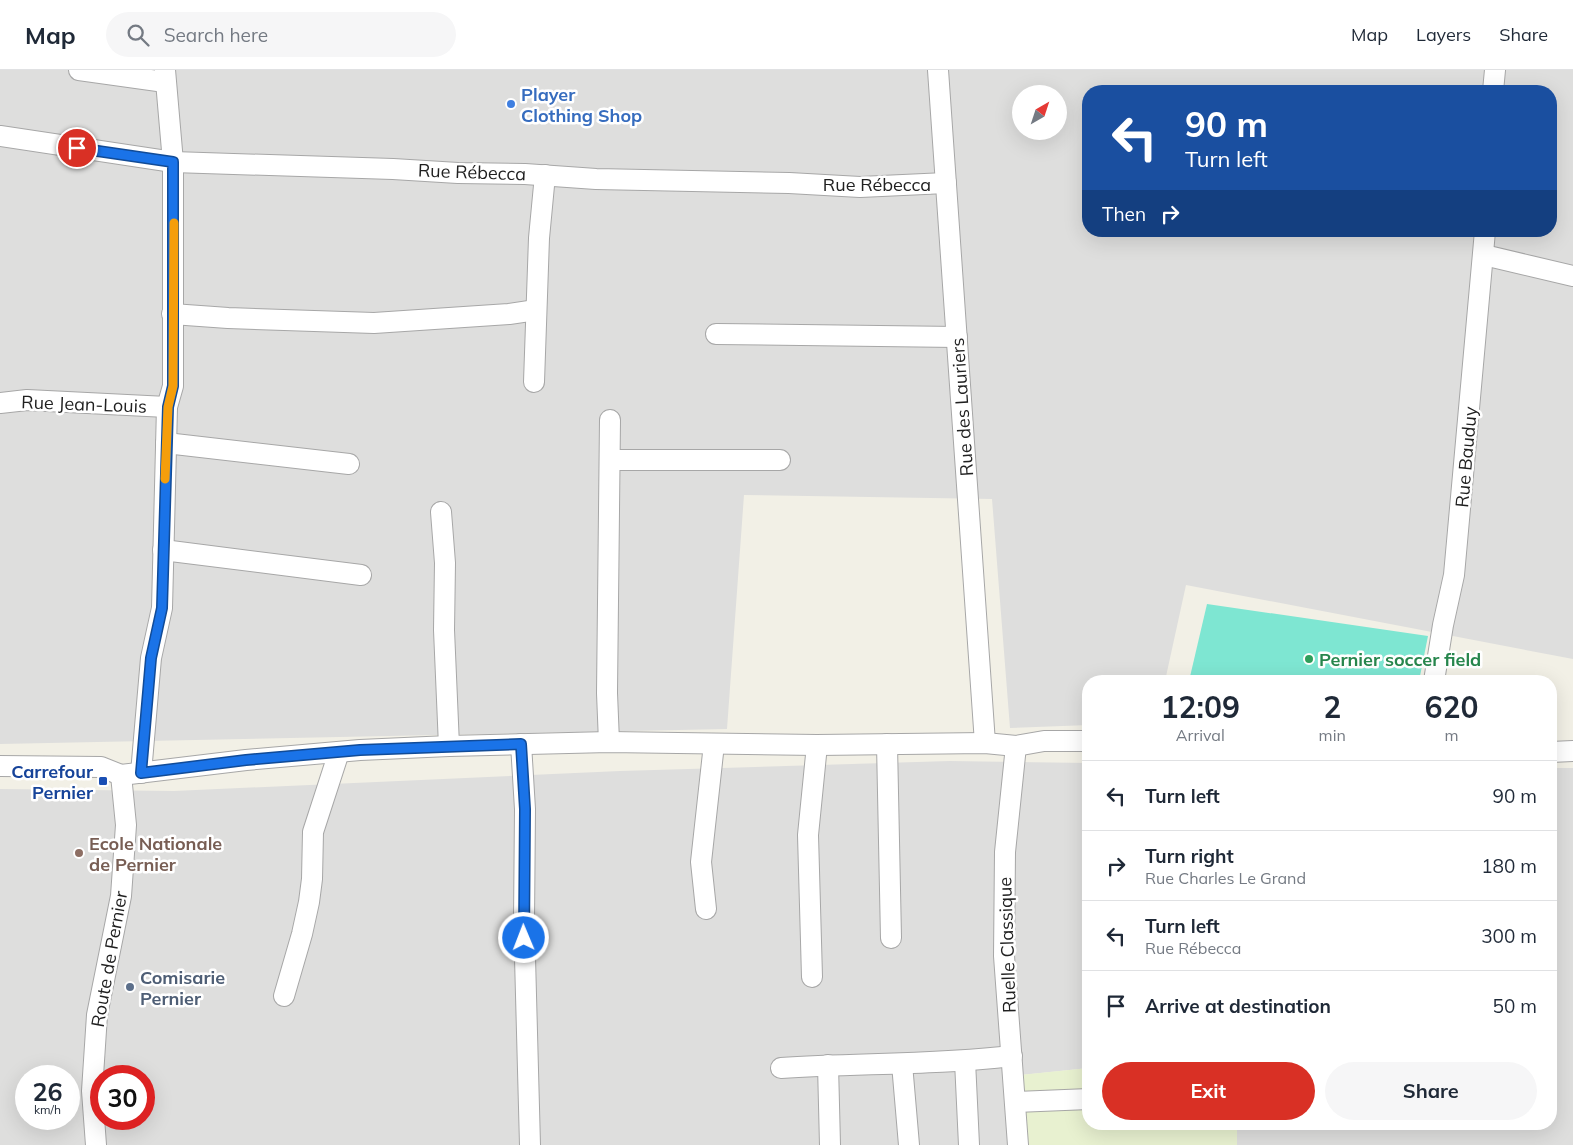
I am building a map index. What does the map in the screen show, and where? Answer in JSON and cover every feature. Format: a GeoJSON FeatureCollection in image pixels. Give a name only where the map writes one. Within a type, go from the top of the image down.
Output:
{"type":"FeatureCollection","features":[{"type":"Feature","properties":{"kind":"street"},"geometry":{"type":"LineString","coordinates":[[79,70],[166,76],[173,162],[173,386],[168,407],[166,443],[162,608],[151,658],[141,773]]}},
{"type":"Feature","properties":{"kind":"street","name":"Rue des Lauriers"},"geometry":{"type":"LineString","coordinates":[[938,70],[985,743]]}},
{"type":"Feature","properties":{"kind":"street"},"geometry":{"type":"LineString","coordinates":[[1494,85],[1495,70]]}},
{"type":"Feature","properties":{"kind":"street","name":"Rue Rébecca"},"geometry":{"type":"LineString","coordinates":[[0,136],[173,162],[545,175],[596,179],[789,183],[860,187],[946,184]]}},
{"type":"Feature","properties":{"kind":"street"},"geometry":{"type":"LineString","coordinates":[[534,382],[539,238],[545,175]]}},
{"type":"Feature","properties":{"kind":"street","name":"Rue Bauduy"},"geometry":{"type":"LineString","coordinates":[[1435,675],[1443,624],[1454,575],[1485,237]]}},
{"type":"Feature","properties":{"kind":"street"},"geometry":{"type":"LineString","coordinates":[[1484,255],[1573,276]]}},
{"type":"Feature","properties":{"kind":"street"},"geometry":{"type":"LineString","coordinates":[[172,314],[374,323],[509,314],[536,310]]}},
{"type":"Feature","properties":{"kind":"street"},"geometry":{"type":"LineString","coordinates":[[716,334],[957,337]]}},
{"type":"Feature","properties":{"kind":"street","name":"Rue Jean-Louis"},"geometry":{"type":"LineString","coordinates":[[0,403],[27,400],[168,407]]}},
{"type":"Feature","properties":{"kind":"street"},"geometry":{"type":"LineString","coordinates":[[609,742],[607,693],[610,420]]}},
{"type":"Feature","properties":{"kind":"street"},"geometry":{"type":"LineString","coordinates":[[166,443],[349,464]]}},
{"type":"Feature","properties":{"kind":"street"},"geometry":{"type":"LineString","coordinates":[[611,460],[780,460]]}},
{"type":"Feature","properties":{"kind":"street"},"geometry":{"type":"LineString","coordinates":[[441,512],[445,563],[444,630],[449,746]]}},
{"type":"Feature","properties":{"kind":"street"},"geometry":{"type":"LineString","coordinates":[[163,550],[361,575]]}},
{"type":"Feature","properties":{"kind":"street"},"geometry":{"type":"LineString","coordinates":[[0,766],[101,767],[121,775],[246,760],[339,752],[449,746],[609,742],[817,745],[985,743],[1016,746],[1044,741],[1082,741]]}},
{"type":"Feature","properties":{"kind":"street"},"geometry":{"type":"LineString","coordinates":[[521,744],[525,809],[524,920],[530,1145]]}},
{"type":"Feature","properties":{"kind":"street"},"geometry":{"type":"LineString","coordinates":[[706,909],[700,862],[714,744]]}},
{"type":"Feature","properties":{"kind":"street"},"geometry":{"type":"LineString","coordinates":[[887,744],[891,938]]}},
{"type":"Feature","properties":{"kind":"street"},"geometry":{"type":"LineString","coordinates":[[812,977],[808,835],[817,745]]}},
{"type":"Feature","properties":{"kind":"street","name":"Ruelle Classique"},"geometry":{"type":"LineString","coordinates":[[1016,746],[1005,852],[1004,956],[1018,1145]]}},
{"type":"Feature","properties":{"kind":"street"},"geometry":{"type":"LineString","coordinates":[[1557,752],[1573,751]]}},
{"type":"Feature","properties":{"kind":"street"},"geometry":{"type":"LineString","coordinates":[[284,996],[309,902],[312,879],[313,832],[339,752]]}},
{"type":"Feature","properties":{"kind":"street","name":"Route de Pernier"},"geometry":{"type":"LineString","coordinates":[[96,1145],[92,1091],[97,1015],[121,896],[126,825],[121,775]]}},
{"type":"Feature","properties":{"kind":"street"},"geometry":{"type":"LineString","coordinates":[[781,1068],[965,1061],[1012,1056]]}},
{"type":"Feature","properties":{"kind":"street"},"geometry":{"type":"LineString","coordinates":[[965,1061],[969,1145]]}},
{"type":"Feature","properties":{"kind":"street"},"geometry":{"type":"LineString","coordinates":[[902,1064],[909,1145]]}},
{"type":"Feature","properties":{"kind":"street"},"geometry":{"type":"LineString","coordinates":[[828,1065],[830,1145]]}},
{"type":"Feature","properties":{"kind":"street"},"geometry":{"type":"LineString","coordinates":[[1015,1102],[1082,1099]]}},
{"type":"Feature","properties":{"kind":"shaded area"},"geometry":{"type":"Polygon","coordinates":[[[0,70],[1573,70],[1573,659],[1186,585],[1166,675],[1082,675],[1082,725],[1010,728],[992,499],[744,495],[727,729],[0,744],[0,70]]]}},
{"type":"Feature","properties":{"kind":"shaded area","name":"Pernier soccer field"},"geometry":{"type":"Polygon","coordinates":[[[1207,604],[1428,636],[1420,675],[1190,675],[1207,604]]]}},
{"type":"Feature","properties":{"kind":"shaded area"},"geometry":{"type":"Polygon","coordinates":[[[950,761],[1082,763],[1082,1069],[1021,1075],[1027,1145],[0,1145],[0,789],[174,791],[620,771],[950,761]]]}},
{"type":"Feature","properties":{"kind":"shaded area"},"geometry":{"type":"Polygon","coordinates":[[[1557,768],[1573,768],[1573,1145],[1237,1145],[1237,1130],[1557,1130],[1557,768]]]}},
{"type":"Feature","properties":{"kind":"green space"},"geometry":{"type":"Polygon","coordinates":[[[1082,1069],[1082,1130],[1237,1130],[1237,1145],[1027,1145],[1020,1075],[1082,1069]]]}},
{"type":"Feature","properties":{"kind":"slow traffic"},"geometry":{"type":"LineString","coordinates":[[165,479],[168,407],[173,386],[174,223]]}},
{"type":"Feature","properties":{"kind":"place","name":"Player Clothing Shop"},"geometry":{"type":"Point","coordinates":[511,104]}},
{"type":"Feature","properties":{"kind":"place","name":"Pernier soccer field"},"geometry":{"type":"Point","coordinates":[1309,659]}},
{"type":"Feature","properties":{"kind":"place","name":"Carrefour Pernier"},"geometry":{"type":"Point","coordinates":[103,781]}},
{"type":"Feature","properties":{"kind":"place","name":"Ecole Nationale de Pernier"},"geometry":{"type":"Point","coordinates":[79,853]}},
{"type":"Feature","properties":{"kind":"place","name":"Comisarie Pernier"},"geometry":{"type":"Point","coordinates":[130,987]}},
{"type":"Feature","properties":{"kind":"route"},"geometry":{"type":"LineString","coordinates":[[77,148],[173,162],[173,386],[168,407],[162,608],[151,658],[141,773],[246,760],[360,750],[521,744],[525,809],[524,938]]}}]}
